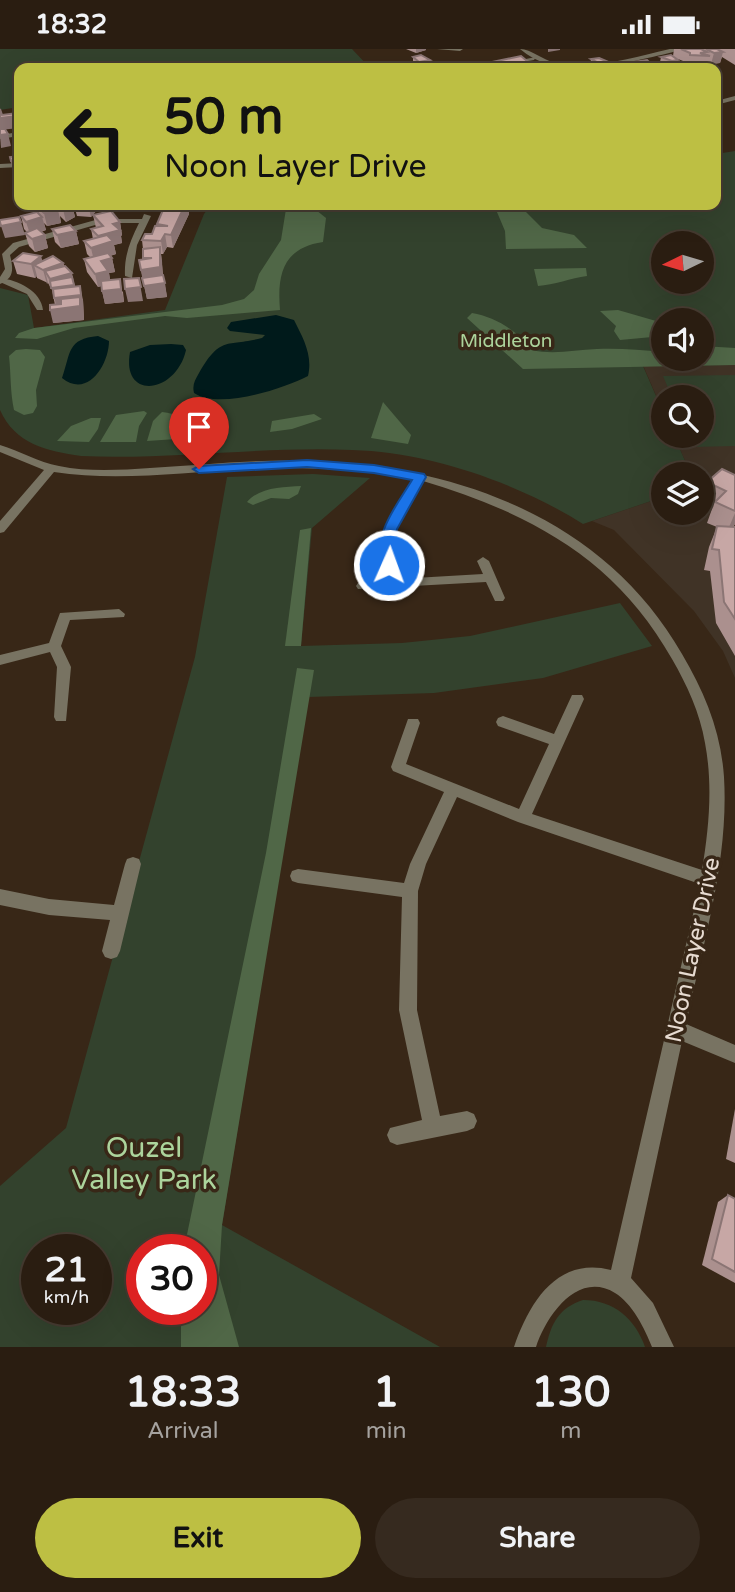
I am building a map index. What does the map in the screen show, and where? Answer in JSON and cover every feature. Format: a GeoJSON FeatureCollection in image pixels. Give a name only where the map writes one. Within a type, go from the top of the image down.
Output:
{"type":"FeatureCollection","features":[{"type":"Feature","properties":{"kind":"street"},"geometry":{"type":"LineString","coordinates":[[440,49],[460,49]]}},
{"type":"Feature","properties":{"kind":"street"},"geometry":{"type":"LineString","coordinates":[[523,49],[536,59],[552,63]]}},
{"type":"Feature","properties":{"kind":"street"},"geometry":{"type":"LineString","coordinates":[[605,63],[678,49]]}},
{"type":"Feature","properties":{"kind":"street"},"geometry":{"type":"LineString","coordinates":[[513,63],[536,59]]}},
{"type":"Feature","properties":{"kind":"street"},"geometry":{"type":"LineString","coordinates":[[1,281],[11,269],[6,254],[16,245],[102,221],[146,218],[130,247],[129,276]]}},
{"type":"Feature","properties":{"kind":"street"},"geometry":{"type":"LineString","coordinates":[[128,260],[138,260]]}},
{"type":"Feature","properties":{"kind":"street","name":"Noon Layer Drive"},"geometry":{"type":"LineString","coordinates":[[0,447],[31,462],[52,468],[113,473],[307,464],[374,469],[475,491],[551,527],[605,565],[656,620],[686,670],[699,700],[712,741],[719,792],[709,880],[619,1282]]}},
{"type":"Feature","properties":{"kind":"street"},"geometry":{"type":"LineString","coordinates":[[0,529],[52,468]]}},
{"type":"Feature","properties":{"kind":"street"},"geometry":{"type":"LineString","coordinates":[[391,584],[387,546],[390,529],[420,477]]}},
{"type":"Feature","properties":{"kind":"street"},"geometry":{"type":"LineString","coordinates":[[483,561],[499,598]]}},
{"type":"Feature","properties":{"kind":"street"},"geometry":{"type":"LineString","coordinates":[[362,586],[490,578]]}},
{"type":"Feature","properties":{"kind":"street"},"geometry":{"type":"LineString","coordinates":[[61,717],[64,667],[54,646],[65,616],[119,614]]}},
{"type":"Feature","properties":{"kind":"street"},"geometry":{"type":"LineString","coordinates":[[0,660],[54,646]]}},
{"type":"Feature","properties":{"kind":"street"},"geometry":{"type":"LineString","coordinates":[[523,817],[577,699]]}},
{"type":"Feature","properties":{"kind":"street"},"geometry":{"type":"LineString","coordinates":[[503,722],[556,741]]}},
{"type":"Feature","properties":{"kind":"street"},"geometry":{"type":"LineString","coordinates":[[413,723],[398,767],[523,817],[709,880]]}},
{"type":"Feature","properties":{"kind":"street"},"geometry":{"type":"LineString","coordinates":[[433,1127],[408,1010],[410,891],[418,864],[453,789]]}},
{"type":"Feature","properties":{"kind":"street"},"geometry":{"type":"LineString","coordinates":[[111,951],[133,864]]}},
{"type":"Feature","properties":{"kind":"street"},"geometry":{"type":"LineString","coordinates":[[298,876],[410,891]]}},
{"type":"Feature","properties":{"kind":"street"},"geometry":{"type":"LineString","coordinates":[[0,897],[49,907],[120,913]]}},
{"type":"Feature","properties":{"kind":"street"},"geometry":{"type":"LineString","coordinates":[[677,1030],[735,1054]]}},
{"type":"Feature","properties":{"kind":"street"},"geometry":{"type":"LineString","coordinates":[[397,1135],[467,1121]]}},
{"type":"Feature","properties":{"kind":"street"},"geometry":{"type":"LineString","coordinates":[[525,1347],[537,1313],[551,1296],[570,1283],[595,1278],[619,1282],[636,1299],[663,1347]]}},
{"type":"Feature","properties":{"kind":"lane"},"geometry":{"type":"LineString","coordinates":[[530,63],[536,59]]}},
{"type":"Feature","properties":{"kind":"lane"},"geometry":{"type":"LineString","coordinates":[[1,281],[29,290],[36,297],[40,308]]}},
{"type":"Feature","properties":{"kind":"shaded area"},"geometry":{"type":"Polygon","coordinates":[[[643,365],[651,365],[651,371],[714,371],[714,365],[735,365],[735,678],[723,651],[694,611],[614,530],[592,521],[651,501],[651,525],[714,525],[714,462],[686,462],[679,448],[714,448],[714,385],[652,385],[643,365]]]}},
{"type":"Feature","properties":{"kind":"green space"},"geometry":{"type":"Polygon","coordinates":[[[0,49],[352,49],[365,63],[14,63],[14,108],[0,110],[0,49]]]}},
{"type":"Feature","properties":{"kind":"green space","name":"Middleton"},"geometry":{"type":"Polygon","coordinates":[[[735,151],[735,365],[714,365],[714,308],[651,308],[651,366],[643,366],[651,385],[651,448],[679,448],[686,462],[651,462],[651,501],[583,524],[502,483],[442,463],[411,457],[381,452],[318,449],[81,456],[33,444],[6,422],[0,410],[0,288],[28,295],[34,328],[165,310],[207,210],[721,210],[721,153],[735,151]]]}},
{"type":"Feature","properties":{"kind":"green space"},"geometry":{"type":"Polygon","coordinates":[[[286,210],[316,210],[326,218],[323,242],[299,250],[285,265],[280,285],[280,310],[187,318],[165,316],[74,328],[37,339],[15,338],[19,333],[34,328],[222,305],[244,299],[254,290],[259,274],[281,240],[286,210]]]}},
{"type":"Feature","properties":{"kind":"green space"},"geometry":{"type":"Polygon","coordinates":[[[496,210],[524,210],[542,228],[574,235],[587,248],[506,249],[505,231],[496,210]]]}},
{"type":"Feature","properties":{"kind":"green space"},"geometry":{"type":"Polygon","coordinates":[[[586,268],[587,276],[538,286],[534,269],[586,268]]]}},
{"type":"Feature","properties":{"kind":"green space"},"geometry":{"type":"Polygon","coordinates":[[[618,310],[651,320],[651,337],[620,340],[614,331],[616,326],[600,311],[618,310]]]}},
{"type":"Feature","properties":{"kind":"green space"},"geometry":{"type":"Polygon","coordinates":[[[472,313],[505,325],[531,350],[651,351],[651,367],[523,369],[467,318],[472,313]]]}},
{"type":"Feature","properties":{"kind":"green space"},"geometry":{"type":"Polygon","coordinates":[[[714,347],[735,348],[735,365],[714,365],[714,347]]]}},
{"type":"Feature","properties":{"kind":"green space"},"geometry":{"type":"Polygon","coordinates":[[[16,350],[40,350],[45,357],[36,390],[37,406],[33,413],[24,415],[14,410],[9,356],[16,350]]]}},
{"type":"Feature","properties":{"kind":"green space"},"geometry":{"type":"Polygon","coordinates":[[[735,375],[735,446],[714,446],[714,385],[667,385],[663,376],[735,375]]]}},
{"type":"Feature","properties":{"kind":"green space"},"geometry":{"type":"Polygon","coordinates":[[[383,402],[411,435],[408,444],[371,438],[383,402]]]}},
{"type":"Feature","properties":{"kind":"green space"},"geometry":{"type":"Polygon","coordinates":[[[144,411],[147,413],[139,426],[136,442],[100,442],[116,415],[144,411]]]}},
{"type":"Feature","properties":{"kind":"green space"},"geometry":{"type":"Polygon","coordinates":[[[162,412],[182,417],[199,429],[191,438],[147,441],[153,421],[162,412]]]}},
{"type":"Feature","properties":{"kind":"green space"},"geometry":{"type":"Polygon","coordinates":[[[314,414],[322,419],[292,429],[270,432],[272,421],[314,414]]]}},
{"type":"Feature","properties":{"kind":"green space"},"geometry":{"type":"Polygon","coordinates":[[[91,418],[101,418],[98,429],[89,442],[57,441],[71,426],[91,418]]]}},
{"type":"Feature","properties":{"kind":"green space","name":"Ouzel Valley Park"},"geometry":{"type":"Polygon","coordinates":[[[313,474],[370,478],[312,528],[301,646],[402,643],[470,636],[620,603],[652,646],[543,678],[434,693],[308,697],[222,1225],[440,1347],[0,1347],[0,1186],[66,1128],[195,657],[227,477],[313,474]]]}},
{"type":"Feature","properties":{"kind":"green space"},"geometry":{"type":"Polygon","coordinates":[[[301,486],[298,494],[289,499],[271,498],[253,505],[247,502],[258,493],[301,486]]]}},
{"type":"Feature","properties":{"kind":"green space"},"geometry":{"type":"Polygon","coordinates":[[[311,528],[301,646],[285,646],[300,530],[311,528]]]}},
{"type":"Feature","properties":{"kind":"green space"},"geometry":{"type":"Polygon","coordinates":[[[297,668],[314,670],[222,1225],[219,1275],[239,1347],[181,1347],[181,1325],[217,1325],[217,1234],[187,1234],[266,853],[297,668]]]}},
{"type":"Feature","properties":{"kind":"green space"},"geometry":{"type":"Polygon","coordinates":[[[583,1300],[604,1303],[622,1313],[635,1328],[645,1347],[546,1347],[557,1317],[568,1307],[583,1300]]]}},
{"type":"Feature","properties":{"kind":"water"},"geometry":{"type":"Polygon","coordinates":[[[276,315],[294,320],[308,354],[308,376],[283,387],[235,399],[205,398],[194,393],[198,376],[219,348],[265,335],[230,331],[227,328],[231,322],[276,315]]]}},
{"type":"Feature","properties":{"kind":"water"},"geometry":{"type":"Polygon","coordinates":[[[98,336],[109,341],[105,359],[95,376],[80,384],[62,378],[75,344],[98,336]]]}},
{"type":"Feature","properties":{"kind":"water"},"geometry":{"type":"Polygon","coordinates":[[[150,345],[183,345],[186,350],[172,376],[151,386],[141,385],[134,379],[129,368],[130,352],[150,345]]]}},
{"type":"Feature","properties":{"kind":"building"},"geometry":{"type":"Polygon","coordinates":[[[681,49],[701,49],[707,52],[700,53],[710,56],[690,55],[681,49]]]}},
{"type":"Feature","properties":{"kind":"building"},"geometry":{"type":"Polygon","coordinates":[[[706,49],[717,49],[723,52],[714,53],[706,49]]]}},
{"type":"Feature","properties":{"kind":"building"},"geometry":{"type":"Polygon","coordinates":[[[421,55],[430,60],[419,62],[413,57],[421,55]]]}},
{"type":"Feature","properties":{"kind":"building"},"geometry":{"type":"Polygon","coordinates":[[[671,55],[678,60],[661,57],[671,55]]]}},
{"type":"Feature","properties":{"kind":"building"},"geometry":{"type":"Polygon","coordinates":[[[521,56],[529,63],[487,63],[521,56]]]}},
{"type":"Feature","properties":{"kind":"building"},"geometry":{"type":"Polygon","coordinates":[[[599,58],[611,63],[598,63],[591,59],[599,58]]]}},
{"type":"Feature","properties":{"kind":"building"},"geometry":{"type":"Polygon","coordinates":[[[647,60],[650,63],[627,63],[647,60]]]}},
{"type":"Feature","properties":{"kind":"building"},"geometry":{"type":"Polygon","coordinates":[[[0,109],[2,115],[14,113],[14,116],[0,118],[0,109]]]}},
{"type":"Feature","properties":{"kind":"building"},"geometry":{"type":"Polygon","coordinates":[[[0,129],[5,129],[8,134],[0,135],[0,129]]]}},
{"type":"Feature","properties":{"kind":"building"},"geometry":{"type":"Polygon","coordinates":[[[163,210],[183,210],[171,235],[165,234],[161,241],[142,240],[145,234],[152,234],[155,226],[168,226],[157,224],[163,210]]]}},
{"type":"Feature","properties":{"kind":"building"},"geometry":{"type":"Polygon","coordinates":[[[111,211],[120,222],[113,224],[120,230],[98,236],[91,229],[103,226],[93,215],[111,211]]]}},
{"type":"Feature","properties":{"kind":"building"},"geometry":{"type":"Polygon","coordinates":[[[37,212],[42,217],[26,222],[21,216],[37,212]]]}},
{"type":"Feature","properties":{"kind":"building"},"geometry":{"type":"Polygon","coordinates":[[[19,217],[21,222],[1,226],[0,220],[19,217]]]}},
{"type":"Feature","properties":{"kind":"building"},"geometry":{"type":"Polygon","coordinates":[[[70,225],[76,231],[57,235],[52,229],[70,225]]]}},
{"type":"Feature","properties":{"kind":"building"},"geometry":{"type":"Polygon","coordinates":[[[37,228],[45,235],[32,239],[25,233],[37,228]]]}},
{"type":"Feature","properties":{"kind":"building"},"geometry":{"type":"Polygon","coordinates":[[[107,235],[113,241],[91,248],[84,241],[107,235]]]}},
{"type":"Feature","properties":{"kind":"building"},"geometry":{"type":"Polygon","coordinates":[[[160,247],[160,267],[141,270],[139,260],[152,258],[143,258],[143,249],[160,247]]]}},
{"type":"Feature","properties":{"kind":"building"},"geometry":{"type":"Polygon","coordinates":[[[23,253],[41,256],[31,264],[13,261],[23,253]]]}},
{"type":"Feature","properties":{"kind":"building"},"geometry":{"type":"Polygon","coordinates":[[[108,253],[112,258],[101,261],[108,271],[95,274],[84,259],[108,253]]]}},
{"type":"Feature","properties":{"kind":"building"},"geometry":{"type":"Polygon","coordinates":[[[53,256],[63,263],[43,270],[34,265],[53,256]]]}},
{"type":"Feature","properties":{"kind":"building"},"geometry":{"type":"Polygon","coordinates":[[[65,266],[72,273],[50,279],[45,271],[65,266]]]}},
{"type":"Feature","properties":{"kind":"building"},"geometry":{"type":"Polygon","coordinates":[[[163,275],[165,283],[144,286],[142,278],[163,275]]]}},
{"type":"Feature","properties":{"kind":"building"},"geometry":{"type":"Polygon","coordinates":[[[72,277],[74,285],[51,288],[50,281],[72,277]]]}},
{"type":"Feature","properties":{"kind":"building"},"geometry":{"type":"Polygon","coordinates":[[[139,278],[141,287],[125,289],[124,279],[139,278]]]}},
{"type":"Feature","properties":{"kind":"building"},"geometry":{"type":"Polygon","coordinates":[[[120,279],[121,289],[102,291],[101,281],[120,279]]]}},
{"type":"Feature","properties":{"kind":"building"},"geometry":{"type":"Polygon","coordinates":[[[80,286],[81,295],[54,298],[53,289],[80,286]]]}},
{"type":"Feature","properties":{"kind":"building"},"geometry":{"type":"Polygon","coordinates":[[[80,297],[80,306],[50,310],[50,305],[61,304],[61,299],[80,297]]]}},
{"type":"Feature","properties":{"kind":"building"},"geometry":{"type":"Polygon","coordinates":[[[722,469],[735,475],[735,511],[715,502],[726,491],[714,485],[714,476],[722,469]]]}},
{"type":"Feature","properties":{"kind":"building"},"geometry":{"type":"Polygon","coordinates":[[[717,526],[735,527],[735,619],[724,602],[719,550],[712,549],[717,526]]]}},
{"type":"Feature","properties":{"kind":"building"},"geometry":{"type":"Polygon","coordinates":[[[728,1195],[735,1199],[735,1272],[712,1259],[728,1195]]]}},
{"type":"Feature","properties":{"kind":"route"},"geometry":{"type":"LineString","coordinates":[[199,469],[307,464],[374,469],[420,477],[390,529],[387,546],[389,565]]}}]}
